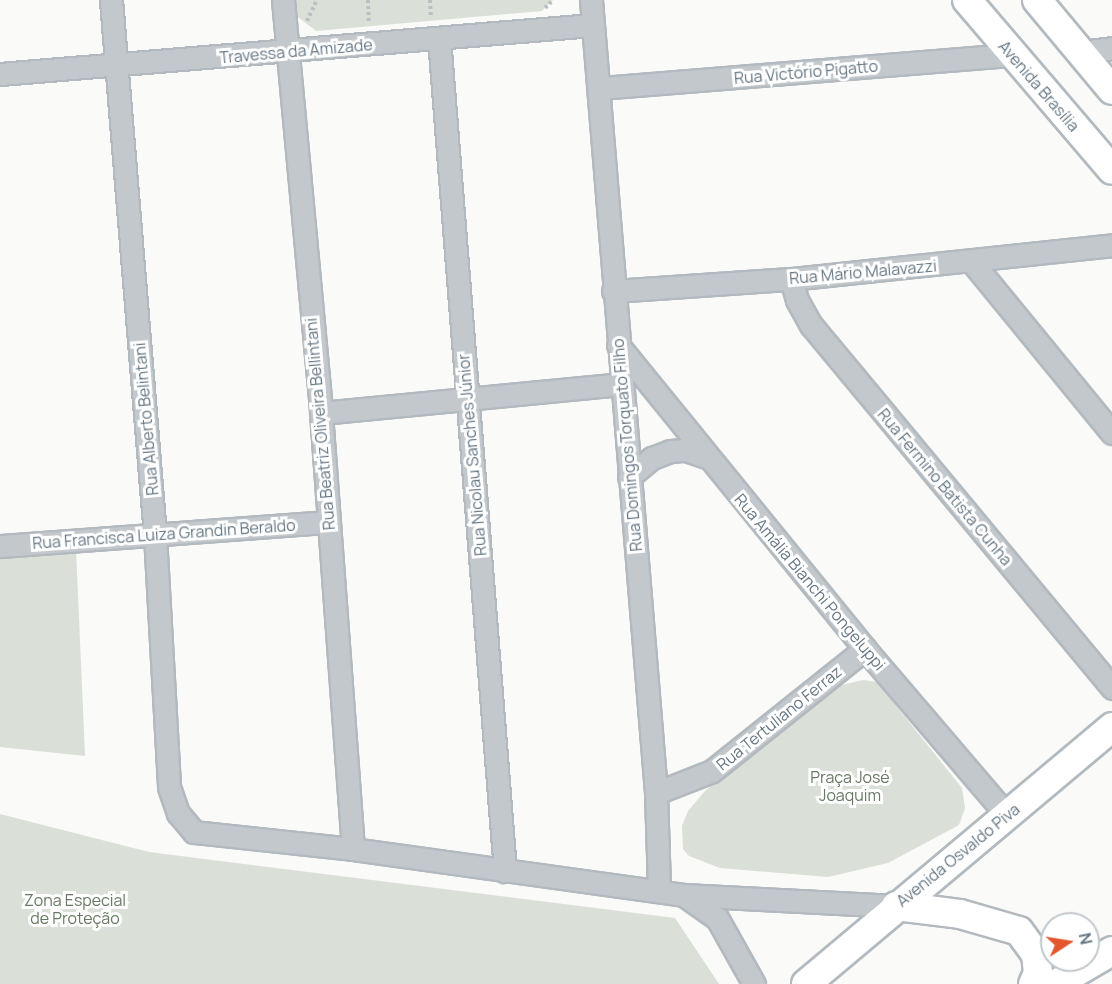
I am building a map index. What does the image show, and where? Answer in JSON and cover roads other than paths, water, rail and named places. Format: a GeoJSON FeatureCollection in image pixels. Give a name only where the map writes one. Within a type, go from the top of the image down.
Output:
{"type":"FeatureCollection","features":[{"type":"Feature","properties":{"kind":"main road","name":"Avenida Brasília"},"geometry":{"type":"LineString","coordinates":[[967,0],[1112,170]]}},
{"type":"Feature","properties":{"kind":"main road"},"geometry":{"type":"LineString","coordinates":[[1037,0],[1112,90]]}},
{"type":"Feature","properties":{"kind":"main road","name":"Avenida Osvaldo Piva"},"geometry":{"type":"LineString","coordinates":[[806,984],[896,906],[1112,728]]}},
{"type":"Feature","properties":{"kind":"main road"},"geometry":{"type":"LineString","coordinates":[[896,906],[960,914],[1019,931],[1036,954],[1038,973],[1033,984]]}},
{"type":"Feature","properties":{"kind":"main road"},"geometry":{"type":"LineString","coordinates":[[1056,984],[1112,951]]}},
{"type":"Feature","properties":{"kind":"street","name":"Rua Alberto Belintani"},"geometry":{"type":"LineString","coordinates":[[111,0],[155,536],[169,787],[178,813],[194,832],[352,849]]}},
{"type":"Feature","properties":{"kind":"street","name":"Rua Beatriz Oliveira Bellintani"},"geometry":{"type":"LineString","coordinates":[[283,0],[321,413],[352,849]]}},
{"type":"Feature","properties":{"kind":"street","name":"Rua Domingos Torquato Filho"},"geometry":{"type":"LineString","coordinates":[[591,0],[600,88],[613,291],[656,793],[659,891]]}},
{"type":"Feature","properties":{"kind":"street","name":"Travessa da Amizade"},"geometry":{"type":"LineString","coordinates":[[0,74],[287,51],[435,30],[592,25]]}},
{"type":"Feature","properties":{"kind":"street","name":"Rua Nicolau Sanches Júnior"},"geometry":{"type":"LineString","coordinates":[[435,30],[468,400],[505,871]]}},
{"type":"Feature","properties":{"kind":"street"},"geometry":{"type":"LineString","coordinates":[[1081,52],[1112,48]]}},
{"type":"Feature","properties":{"kind":"street","name":"Rua Victório Pigatto"},"geometry":{"type":"LineString","coordinates":[[600,88],[1012,55]]}},
{"type":"Feature","properties":{"kind":"street","name":"Rua Mário Malavazzi"},"geometry":{"type":"LineString","coordinates":[[613,291],[791,279],[972,262],[1112,245]]}},
{"type":"Feature","properties":{"kind":"street"},"geometry":{"type":"LineString","coordinates":[[972,262],[1112,433]]}},
{"type":"Feature","properties":{"kind":"street","name":"Rua Fermino Batista Cunha"},"geometry":{"type":"LineString","coordinates":[[791,279],[797,300],[811,325],[1112,688]]}},
{"type":"Feature","properties":{"kind":"street","name":"Rua Amália Bianchi Pongeluppi"},"geometry":{"type":"LineString","coordinates":[[618,345],[706,457],[864,649],[1007,815]]}},
{"type":"Feature","properties":{"kind":"street"},"geometry":{"type":"LineString","coordinates":[[321,413],[621,384]]}},
{"type":"Feature","properties":{"kind":"street"},"geometry":{"type":"LineString","coordinates":[[629,477],[652,458],[670,451],[686,450],[706,457]]}},
{"type":"Feature","properties":{"kind":"street","name":"Rua Francisca Luiza Grandin Beraldo"},"geometry":{"type":"LineString","coordinates":[[0,546],[328,522]]}},
{"type":"Feature","properties":{"kind":"street","name":"Rua Tertuliano Ferraz"},"geometry":{"type":"LineString","coordinates":[[656,793],[712,771],[864,649]]}},
{"type":"Feature","properties":{"kind":"street"},"geometry":{"type":"LineString","coordinates":[[352,849],[684,895],[896,906]]}},
{"type":"Feature","properties":{"kind":"street"},"geometry":{"type":"LineString","coordinates":[[684,895],[717,918],[754,984]]}},
{"type":"Feature","properties":{"kind":"park label","name":"Praça José Joaquim"},"geometry":{"type":"Point","coordinates":[850,786]}},
{"type":"Feature","properties":{"kind":"park label","name":"Zona Especial de Proteção"},"geometry":{"type":"Point","coordinates":[75,909]}}]}
